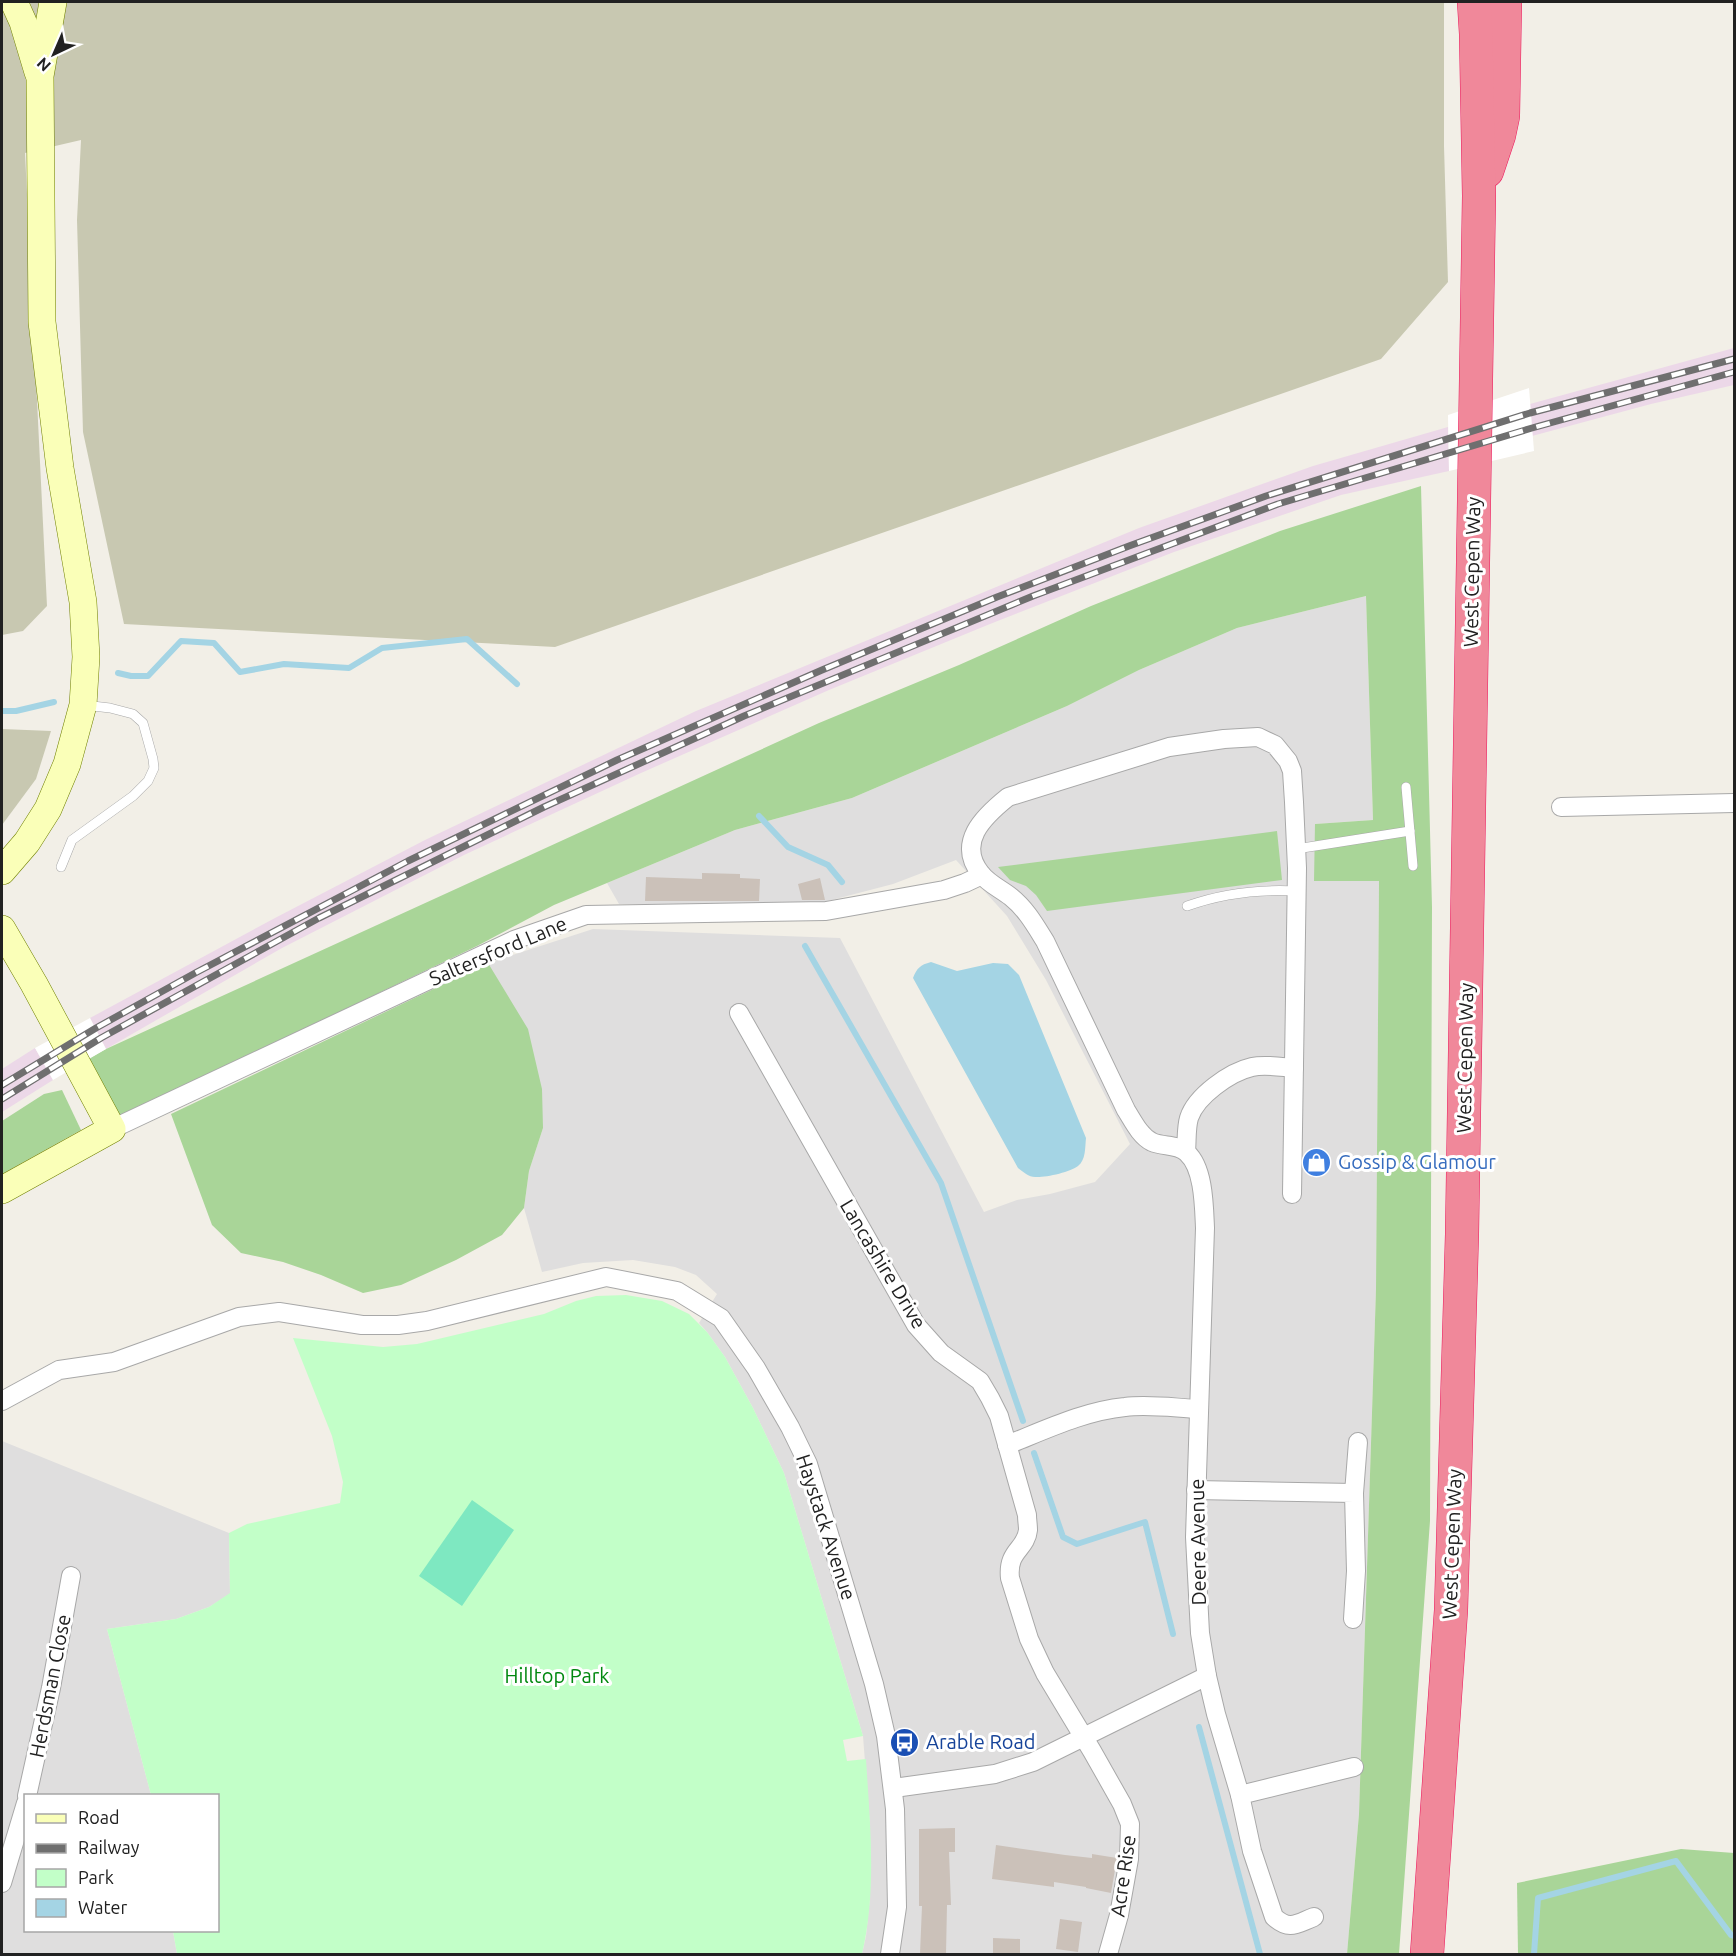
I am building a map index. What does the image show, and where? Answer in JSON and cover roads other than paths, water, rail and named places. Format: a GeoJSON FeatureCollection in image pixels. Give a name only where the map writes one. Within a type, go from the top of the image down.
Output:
{"type":"FeatureCollection","features":[{"type":"Feature","properties":{"kind":"highway","name":"West Cepen Way"},"geometry":{"type":"LineString","coordinates":[[1427,1954],[1451,1611],[1461,1258],[1479,196],[1474,2]]}},
{"type":"Feature","properties":{"kind":"highway","name":"West Cepen Way"},"geometry":{"type":"LineString","coordinates":[[1479,196],[1503,116],[1505,2]]}},
{"type":"Feature","properties":{"kind":"main road"},"geometry":{"type":"LineString","coordinates":[[14,2],[23,22],[39,76]]}},
{"type":"Feature","properties":{"kind":"main road"},"geometry":{"type":"LineString","coordinates":[[2,872],[27,842],[48,809],[67,764],[83,705],[86,657],[83,602],[60,468],[42,322],[39,76],[53,2]]}},
{"type":"Feature","properties":{"kind":"main road"},"geometry":{"type":"LineString","coordinates":[[2,929],[112,1129]]}},
{"type":"Feature","properties":{"kind":"main road","name":"Saltersford Lane"},"geometry":{"type":"LineString","coordinates":[[2,1190],[112,1129]]}},
{"type":"Feature","properties":{"kind":"street"},"geometry":{"type":"LineString","coordinates":[[1292,1194],[1297,891],[1292,771],[1288,761],[1275,746],[1258,737],[1224,739],[1169,747],[1008,797],[990,811],[977,827],[970,848],[973,862],[982,875],[1011,898],[1031,918],[1045,941],[1126,1110],[1139,1131],[1153,1142],[1186,1151],[1189,1118],[1201,1097],[1229,1077],[1252,1067],[1294,1068]]}},
{"type":"Feature","properties":{"kind":"street"},"geometry":{"type":"LineString","coordinates":[[1561,807],[1734,804]]}},
{"type":"Feature","properties":{"kind":"street","name":"Saltersford Lane"},"geometry":{"type":"LineString","coordinates":[[112,1129],[514,940],[586,915],[826,911],[944,890],[965,884],[982,875]]}},
{"type":"Feature","properties":{"kind":"street","name":"Lancashire Drive"},"geometry":{"type":"LineString","coordinates":[[739,1013],[916,1325],[941,1353],[980,1381],[999,1416],[1027,1515],[1028,1531],[1011,1560],[1010,1578],[1029,1639],[1045,1673],[1083,1737]]}},
{"type":"Feature","properties":{"kind":"street","name":"Deere Avenue"},"geometry":{"type":"LineString","coordinates":[[1186,1151],[1193,1159],[1203,1192],[1205,1228],[1195,1537],[1200,1634],[1207,1676],[1240,1795],[1252,1851],[1274,1917],[1282,1924],[1293,1925],[1314,1917]]}},
{"type":"Feature","properties":{"kind":"street","name":"Haystack Avenue"},"geometry":{"type":"LineString","coordinates":[[2,1401],[58,1370],[114,1362],[239,1317],[279,1312],[362,1325],[398,1325],[427,1321],[606,1277],[677,1290],[721,1318],[761,1377],[808,1464],[823,1507],[874,1684],[886,1736],[894,1788],[897,1907],[890,1954]]}},
{"type":"Feature","properties":{"kind":"street"},"geometry":{"type":"LineString","coordinates":[[1007,1445],[1103,1410],[1127,1407],[1199,1409]]}},
{"type":"Feature","properties":{"kind":"street"},"geometry":{"type":"LineString","coordinates":[[1353,1619],[1356,1571],[1354,1493],[1358,1442]]}},
{"type":"Feature","properties":{"kind":"street"},"geometry":{"type":"LineString","coordinates":[[1196,1490],[1354,1493]]}},
{"type":"Feature","properties":{"kind":"street","name":"Herdsman Close"},"geometry":{"type":"LineString","coordinates":[[27,1794],[51,1688],[71,1576]]}},
{"type":"Feature","properties":{"kind":"street"},"geometry":{"type":"LineString","coordinates":[[894,1788],[995,1774],[1033,1762],[1207,1676]]}},
{"type":"Feature","properties":{"kind":"street","name":"Acre Rise"},"geometry":{"type":"LineString","coordinates":[[1083,1737],[1122,1804],[1130,1824],[1129,1859],[1119,1915],[1108,1954]]}},
{"type":"Feature","properties":{"kind":"street"},"geometry":{"type":"LineString","coordinates":[[1240,1795],[1354,1767]]}},
{"type":"Feature","properties":{"kind":"street"},"geometry":{"type":"LineString","coordinates":[[2,1883],[24,1810]]}},
{"type":"Feature","properties":{"kind":"lane"},"geometry":{"type":"LineString","coordinates":[[61,867],[72,840],[133,796],[148,781],[154,768],[143,723],[133,714],[110,708],[83,705]]}},
{"type":"Feature","properties":{"kind":"lane"},"geometry":{"type":"LineString","coordinates":[[1406,787],[1413,866]]}},
{"type":"Feature","properties":{"kind":"lane"},"geometry":{"type":"LineString","coordinates":[[1296,849],[1410,831]]}},
{"type":"Feature","properties":{"kind":"lane"},"geometry":{"type":"LineString","coordinates":[[1187,906],[1211,897],[1236,892],[1297,891]]}},
{"type":"Feature","properties":{"kind":"water"},"geometry":{"type":"Polygon","coordinates":[[[931,962],[957,971],[993,963],[1008,964],[1019,975],[1086,1138],[1084,1157],[1078,1166],[1051,1176],[1039,1177],[1026,1174],[1018,1168],[913,978],[919,967],[931,962]]]}},
{"type":"Feature","properties":{"kind":"waterway"},"geometry":{"type":"LineString","coordinates":[[118,673],[148,676],[181,641],[214,643],[240,672],[284,664],[349,668],[382,648],[467,639],[517,684]]}},
{"type":"Feature","properties":{"kind":"waterway"},"geometry":{"type":"LineString","coordinates":[[2,711],[16,711],[54,702]]}},
{"type":"Feature","properties":{"kind":"waterway"},"geometry":{"type":"LineString","coordinates":[[759,816],[788,847],[828,865],[842,882]]}},
{"type":"Feature","properties":{"kind":"waterway"},"geometry":{"type":"LineString","coordinates":[[805,946],[941,1183],[1023,1421]]}},
{"type":"Feature","properties":{"kind":"waterway"},"geometry":{"type":"LineString","coordinates":[[1034,1453],[1063,1537],[1077,1544],[1145,1522],[1173,1634]]}},
{"type":"Feature","properties":{"kind":"waterway"},"geometry":{"type":"LineString","coordinates":[[1199,1727],[1260,1954]]}},
{"type":"Feature","properties":{"kind":"waterway"},"geometry":{"type":"LineString","coordinates":[[1534,1954],[1538,1898],[1676,1861],[1734,1936]]}},
{"type":"Feature","properties":{"kind":"railway"},"geometry":{"type":"LineString","coordinates":[[2,1085],[96,1028],[197,972],[408,861],[617,760],[822,670],[997,597],[1266,496],[1530,413],[1734,359]]}},
{"type":"Feature","properties":{"kind":"railway"},"geometry":{"type":"LineString","coordinates":[[2,1099],[101,1038],[319,918],[544,807],[744,716],[1033,596],[1278,504],[1532,428],[1734,372]]}},
{"type":"Feature","properties":{"kind":"place","name":"Gossip & Glamour"},"geometry":{"type":"Point","coordinates":[1317,1162]}},
{"type":"Feature","properties":{"kind":"place","name":"Arable Road"},"geometry":{"type":"Point","coordinates":[905,1742]}},
{"type":"Feature","properties":{"kind":"park label","name":"Hilltop Park"},"geometry":{"type":"Point","coordinates":[557,1676]}}]}
